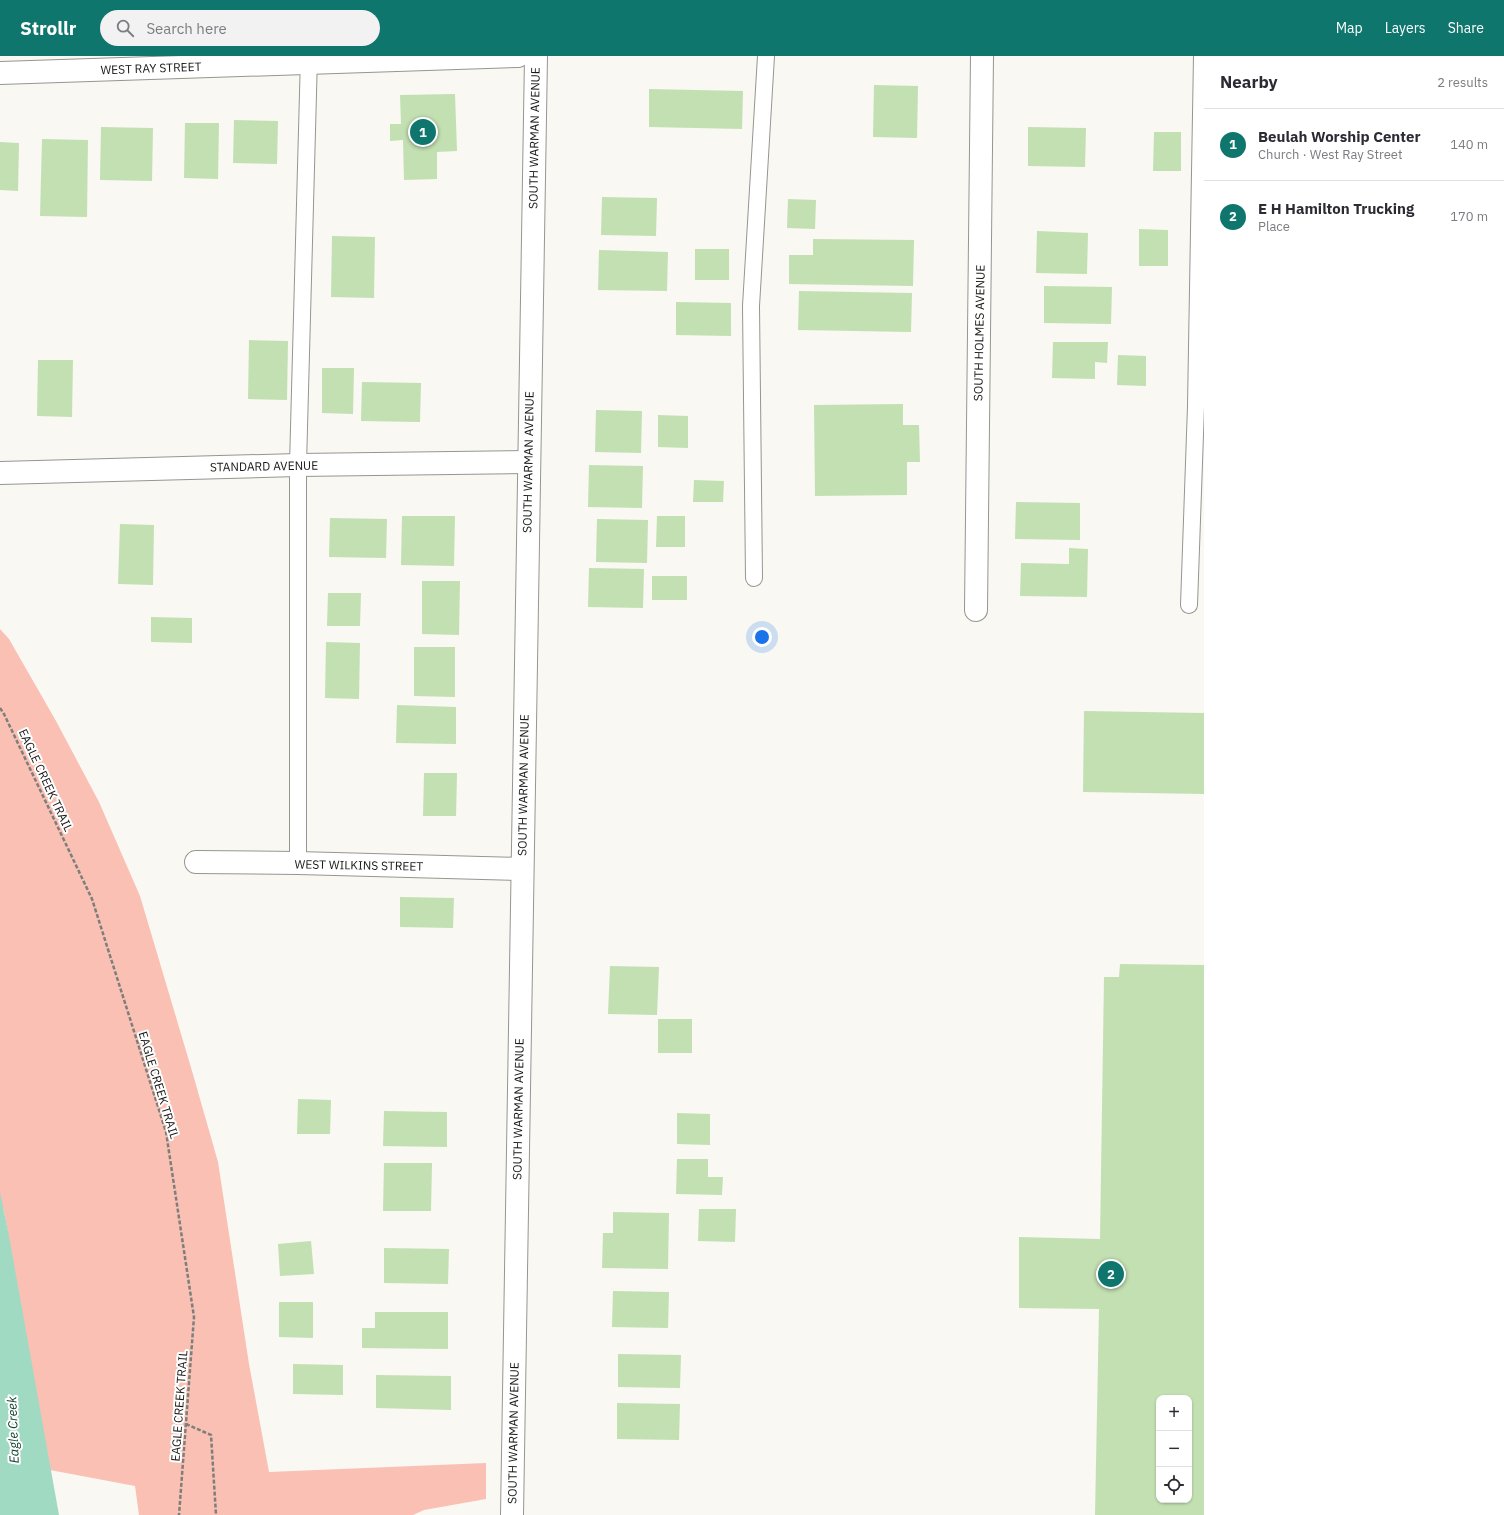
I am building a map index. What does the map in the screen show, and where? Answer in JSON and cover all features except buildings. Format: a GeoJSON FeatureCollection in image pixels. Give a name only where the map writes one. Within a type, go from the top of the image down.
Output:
{"type":"FeatureCollection","features":[{"type":"Feature","properties":{"kind":"street","name":"WEST RAY STREET"},"geometry":{"type":"LineString","coordinates":[[0,73],[309,60],[518,56]]}},
{"type":"Feature","properties":{"kind":"street","name":"SOUTH WARMAN AVENUE"},"geometry":{"type":"LineString","coordinates":[[512,1515],[528,462],[536,56]]}},
{"type":"Feature","properties":{"kind":"street","name":"SOUTH HOLMES AVENUE"},"geometry":{"type":"LineString","coordinates":[[976,610],[982,56]]}},
{"type":"Feature","properties":{"kind":"street","name":"STANDARD AVENUE"},"geometry":{"type":"LineString","coordinates":[[0,473],[298,465],[528,462]]}},
{"type":"Feature","properties":{"kind":"street","name":"WEST WILKINS STREET"},"geometry":{"type":"LineString","coordinates":[[196,862],[522,869]]}},
{"type":"Feature","properties":{"kind":"lane"},"geometry":{"type":"LineString","coordinates":[[754,578],[751,306],[766,56]]}},
{"type":"Feature","properties":{"kind":"lane"},"geometry":{"type":"LineString","coordinates":[[1189,606],[1196,406],[1202,56]]}},
{"type":"Feature","properties":{"kind":"lane"},"geometry":{"type":"LineString","coordinates":[[298,863],[298,465],[309,60]]}},
{"type":"Feature","properties":{"kind":"path","name":"EAGLE CREEK TRAIL"},"geometry":{"type":"LineString","coordinates":[[0,708],[92,899],[166,1132],[194,1317],[179,1515]]}},
{"type":"Feature","properties":{"kind":"path"},"geometry":{"type":"LineString","coordinates":[[186,1424],[211,1435],[216,1515]]}},
{"type":"Feature","properties":{"kind":"shaded area"},"geometry":{"type":"Polygon","coordinates":[[[0,629],[9,639],[56,721],[99,802],[140,896],[218,1162],[249,1364],[269,1472],[486,1463],[486,1499],[424,1510],[413,1515],[139,1515],[135,1486],[50,1470],[4,1211],[0,1198],[0,629]]]}},
{"type":"Feature","properties":{"kind":"water","name":"Eagle Creek"},"geometry":{"type":"Polygon","coordinates":[[[0,1192],[9,1236],[59,1515],[0,1515],[0,1192]]]}},
{"type":"Feature","properties":{"kind":"place","name":"Beulah Worship Center"},"geometry":{"type":"Point","coordinates":[423,132]}},
{"type":"Feature","properties":{"kind":"place","name":"E H Hamilton Trucking"},"geometry":{"type":"Point","coordinates":[1111,1274]}}]}
